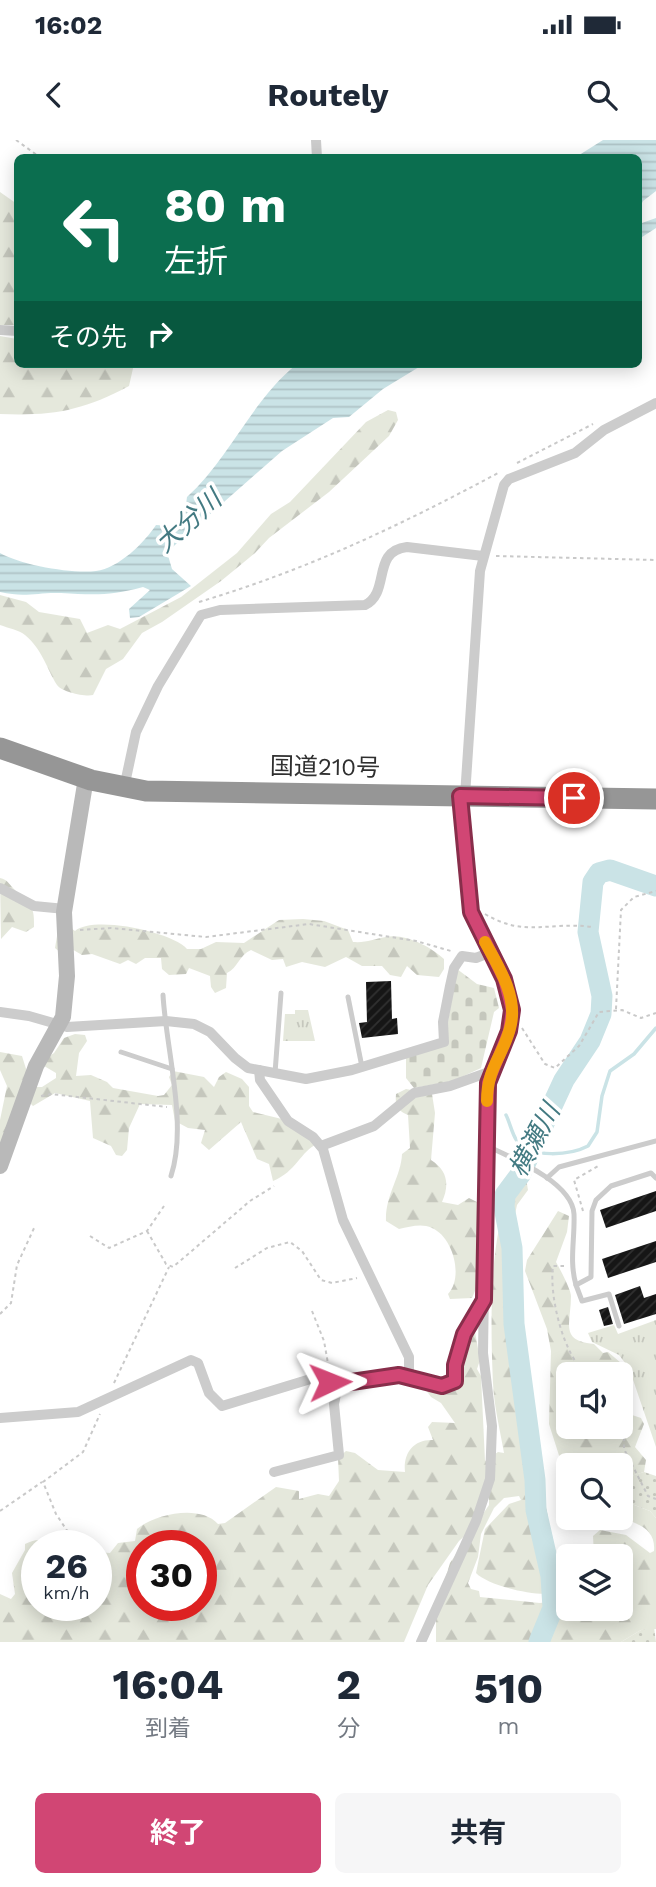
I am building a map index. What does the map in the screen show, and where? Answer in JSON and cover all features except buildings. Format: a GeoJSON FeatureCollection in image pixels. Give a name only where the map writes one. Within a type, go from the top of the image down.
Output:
{"type":"FeatureCollection","features":[{"type":"Feature","properties":{"kind":"highway","name":"国道210号"},"geometry":{"type":"LineString","coordinates":[[0,748],[86,778],[124,788],[656,799]]}},
{"type":"Feature","properties":{"kind":"street"},"geometry":{"type":"LineString","coordinates":[[422,1642],[476,1521],[490,1479],[493,1446],[484,1362],[486,1146],[489,1072],[511,1023],[510,998],[470,905],[462,796],[483,556],[506,482],[575,453],[604,430],[656,403]]}},
{"type":"Feature","properties":{"kind":"street"},"geometry":{"type":"LineString","coordinates":[[124,788],[135,732],[158,686],[201,615],[218,610],[365,605],[373,600],[389,554],[395,549],[407,547],[483,556]]}},
{"type":"Feature","properties":{"kind":"street"},"geometry":{"type":"LineString","coordinates":[[0,1166],[41,1056],[63,1017],[67,976],[65,909],[86,778]]}},
{"type":"Feature","properties":{"kind":"street"},"geometry":{"type":"LineString","coordinates":[[0,888],[34,906],[65,909]]}},
{"type":"Feature","properties":{"kind":"street"},"geometry":{"type":"LineString","coordinates":[[0,1012],[29,1016],[60,1025],[166,1021],[204,1027],[235,1058],[259,1070],[313,1079],[444,1042],[443,1022],[454,968],[462,957],[476,958],[491,952]]}},
{"type":"Feature","properties":{"kind":"street"},"geometry":{"type":"LineString","coordinates":[[259,1070],[260,1080],[288,1121],[321,1146],[339,1210],[408,1353],[409,1376]]}},
{"type":"Feature","properties":{"kind":"street"},"geometry":{"type":"LineString","coordinates":[[321,1146],[374,1126],[414,1093],[450,1086],[489,1072]]}},
{"type":"Feature","properties":{"kind":"street"},"geometry":{"type":"LineString","coordinates":[[0,1418],[78,1412],[191,1360],[201,1366],[209,1393],[222,1406],[314,1377],[334,1383],[409,1376],[442,1386],[452,1385],[464,1334],[484,1300]]}},
{"type":"Feature","properties":{"kind":"street"},"geometry":{"type":"LineString","coordinates":[[274,1472],[339,1455],[334,1383]]}},
{"type":"Feature","properties":{"kind":"street"},"geometry":{"type":"LineString","coordinates":[[427,1629],[429,1642]]}},
{"type":"Feature","properties":{"kind":"lane"},"geometry":{"type":"LineString","coordinates":[[275,1073],[281,993]]}},
{"type":"Feature","properties":{"kind":"lane"},"geometry":{"type":"LineString","coordinates":[[163,995],[176,1099],[175,1161],[171,1176]]}},
{"type":"Feature","properties":{"kind":"lane"},"geometry":{"type":"LineString","coordinates":[[348,997],[362,1067]]}},
{"type":"Feature","properties":{"kind":"lane"},"geometry":{"type":"LineString","coordinates":[[121,1052],[172,1069]]}},
{"type":"Feature","properties":{"kind":"lane"},"geometry":{"type":"LineString","coordinates":[[547,1178],[559,1167],[656,1141]]}},
{"type":"Feature","properties":{"kind":"lane"},"geometry":{"type":"LineString","coordinates":[[486,1146],[547,1178],[565,1194],[573,1209],[572,1265],[582,1301],[608,1294],[619,1326]]}},
{"type":"Feature","properties":{"kind":"lane"},"geometry":{"type":"LineString","coordinates":[[576,1285],[591,1277],[592,1211],[596,1200],[611,1186],[651,1173],[656,1178]]}},
{"type":"Feature","properties":{"kind":"path"},"geometry":{"type":"LineString","coordinates":[[16,140],[35,154]]}},
{"type":"Feature","properties":{"kind":"path"},"geometry":{"type":"LineString","coordinates":[[511,467],[594,423]]}},
{"type":"Feature","properties":{"kind":"path"},"geometry":{"type":"LineString","coordinates":[[199,602],[271,580],[349,550],[500,472]]}},
{"type":"Feature","properties":{"kind":"path"},"geometry":{"type":"LineString","coordinates":[[483,556],[656,560]]}},
{"type":"Feature","properties":{"kind":"path"},"geometry":{"type":"LineString","coordinates":[[616,1010],[621,910],[634,897],[656,891]]}},
{"type":"Feature","properties":{"kind":"path"},"geometry":{"type":"LineString","coordinates":[[470,905],[513,928],[557,925],[592,927]]}},
{"type":"Feature","properties":{"kind":"path"},"geometry":{"type":"LineString","coordinates":[[65,932],[111,928],[206,937],[309,924],[416,941],[462,957]]}},
{"type":"Feature","properties":{"kind":"path"},"geometry":{"type":"LineString","coordinates":[[511,1023],[524,1031],[545,1064],[555,1068],[564,1063],[579,1046],[597,1013],[616,1010],[641,1018],[656,1013]]}},
{"type":"Feature","properties":{"kind":"path"},"geometry":{"type":"LineString","coordinates":[[24,1101],[33,1102],[51,1094],[163,1107],[176,1099]]}},
{"type":"Feature","properties":{"kind":"path"},"geometry":{"type":"LineString","coordinates":[[147,1231],[166,1264],[173,1267],[250,1200],[274,1186]]}},
{"type":"Feature","properties":{"kind":"path"},"geometry":{"type":"LineString","coordinates":[[90,1236],[109,1248],[147,1231],[164,1206]]}},
{"type":"Feature","properties":{"kind":"path"},"geometry":{"type":"LineString","coordinates":[[0,1314],[11,1303],[17,1265],[35,1226]]}},
{"type":"Feature","properties":{"kind":"path"},"geometry":{"type":"LineString","coordinates":[[235,1268],[267,1248],[290,1242],[302,1251],[324,1282],[338,1283],[369,1275]]}},
{"type":"Feature","properties":{"kind":"path"},"geometry":{"type":"LineString","coordinates":[[572,1265],[553,1266],[553,1304],[577,1362]]}},
{"type":"Feature","properties":{"kind":"path"},"geometry":{"type":"LineString","coordinates":[[312,1311],[324,1341],[334,1383]]}},
{"type":"Feature","properties":{"kind":"path"},"geometry":{"type":"LineString","coordinates":[[624,1439],[624,1449],[648,1496],[656,1499]]}},
{"type":"Feature","properties":{"kind":"path"},"geometry":{"type":"LineString","coordinates":[[0,1511],[43,1482]]}},
{"type":"Feature","properties":{"kind":"green space"},"geometry":{"type":"Polygon","coordinates":[[[0,192],[14,202],[14,325],[0,325],[0,192]]]}},
{"type":"Feature","properties":{"kind":"green space"},"geometry":{"type":"Polygon","coordinates":[[[0,336],[14,338],[14,368],[133,368],[129,386],[82,406],[52,413],[0,414],[0,336]]]}},
{"type":"Feature","properties":{"kind":"green space"},"geometry":{"type":"Polygon","coordinates":[[[388,410],[396,412],[398,420],[389,436],[329,492],[269,538],[221,581],[142,633],[123,659],[106,669],[93,695],[60,688],[31,641],[20,632],[0,625],[0,595],[26,602],[39,612],[80,619],[87,633],[108,625],[120,629],[181,597],[237,553],[271,514],[290,502],[366,422],[388,410]]]}},
{"type":"Feature","properties":{"kind":"green space"},"geometry":{"type":"Polygon","coordinates":[[[0,878],[8,882],[30,905],[34,919],[34,927],[26,932],[12,927],[1,939],[0,878]]]}},
{"type":"Feature","properties":{"kind":"green space"},"geometry":{"type":"Polygon","coordinates":[[[279,920],[324,921],[348,930],[353,942],[393,936],[409,939],[444,959],[444,969],[439,977],[417,975],[407,966],[401,977],[390,975],[382,966],[362,966],[346,957],[325,967],[302,962],[286,967],[283,959],[272,960],[251,950],[227,973],[226,988],[215,993],[211,987],[210,976],[189,968],[186,974],[169,975],[162,969],[161,958],[145,958],[136,964],[128,960],[120,964],[92,954],[82,955],[70,948],[62,954],[55,948],[58,930],[68,926],[75,931],[85,926],[115,925],[166,937],[187,949],[201,949],[216,942],[244,943],[279,920]]]}},
{"type":"Feature","properties":{"kind":"green space"},"geometry":{"type":"Polygon","coordinates":[[[457,969],[477,984],[494,988],[499,1008],[494,1012],[481,1068],[453,1081],[414,1088],[406,1078],[406,1058],[444,1045],[457,969]]]}},
{"type":"Feature","properties":{"kind":"green space"},"geometry":{"type":"Polygon","coordinates":[[[295,1010],[308,1010],[315,1041],[283,1041],[285,1014],[295,1014],[295,1010]]]}},
{"type":"Feature","properties":{"kind":"green space"},"geometry":{"type":"Polygon","coordinates":[[[75,1034],[85,1035],[87,1041],[79,1053],[76,1076],[91,1075],[107,1082],[113,1088],[158,1096],[164,1095],[172,1085],[169,1077],[173,1071],[204,1077],[214,1087],[219,1077],[226,1072],[242,1079],[249,1087],[249,1106],[253,1112],[286,1120],[317,1144],[287,1172],[273,1181],[269,1164],[257,1159],[241,1122],[209,1150],[201,1143],[205,1130],[188,1128],[175,1121],[172,1105],[140,1104],[129,1128],[127,1150],[122,1156],[116,1155],[111,1146],[93,1138],[90,1101],[55,1093],[33,1106],[30,1103],[33,1087],[42,1087],[56,1078],[56,1073],[39,1063],[54,1053],[64,1038],[75,1034]]]}},
{"type":"Feature","properties":{"kind":"green space"},"geometry":{"type":"Polygon","coordinates":[[[0,1052],[22,1056],[27,1072],[0,1152],[0,1120],[7,1086],[0,1070],[0,1052]]]}},
{"type":"Feature","properties":{"kind":"green space"},"geometry":{"type":"Polygon","coordinates":[[[406,1089],[432,1094],[435,1113],[431,1160],[441,1168],[446,1178],[442,1202],[458,1205],[469,1198],[481,1204],[477,1286],[472,1298],[450,1299],[448,1294],[453,1287],[456,1268],[451,1248],[439,1233],[424,1226],[399,1229],[386,1221],[388,1203],[402,1154],[410,1148],[408,1115],[397,1108],[396,1102],[396,1094],[406,1089]]]}},
{"type":"Feature","properties":{"kind":"green space"},"geometry":{"type":"Polygon","coordinates":[[[521,1177],[526,1178],[528,1190],[517,1205],[511,1233],[514,1272],[513,1329],[524,1421],[538,1461],[556,1560],[556,1592],[530,1593],[504,1587],[476,1573],[485,1529],[509,1504],[521,1500],[519,1496],[504,1498],[494,1508],[481,1534],[478,1557],[468,1583],[471,1589],[479,1591],[480,1597],[540,1603],[556,1601],[556,1621],[633,1621],[633,1544],[593,1544],[593,1536],[600,1530],[626,1535],[650,1553],[654,1551],[649,1532],[633,1522],[633,1505],[650,1511],[656,1518],[656,1629],[641,1630],[621,1642],[436,1642],[436,1608],[450,1563],[489,1505],[489,1492],[470,1531],[459,1541],[428,1585],[404,1642],[0,1642],[0,1594],[11,1599],[15,1594],[12,1573],[21,1557],[21,1621],[112,1621],[112,1550],[118,1543],[126,1542],[126,1621],[217,1621],[217,1530],[137,1529],[155,1519],[178,1513],[200,1514],[218,1524],[225,1523],[276,1487],[299,1491],[299,1499],[318,1494],[329,1496],[339,1481],[338,1458],[346,1451],[355,1453],[378,1470],[405,1472],[406,1459],[411,1449],[420,1442],[433,1440],[428,1427],[432,1422],[455,1423],[441,1403],[431,1397],[420,1382],[423,1377],[462,1381],[468,1336],[474,1326],[480,1360],[477,1369],[481,1376],[485,1461],[498,1452],[504,1453],[494,1392],[492,1335],[493,1275],[502,1217],[510,1194],[521,1177]]]}},
{"type":"Feature","properties":{"kind":"green space"},"geometry":{"type":"Polygon","coordinates":[[[558,1211],[569,1216],[567,1232],[556,1262],[571,1293],[571,1335],[583,1342],[594,1344],[603,1353],[608,1352],[620,1362],[556,1362],[556,1439],[633,1439],[633,1415],[641,1418],[644,1424],[635,1447],[646,1460],[644,1472],[633,1475],[633,1453],[558,1453],[549,1424],[551,1351],[547,1329],[525,1271],[527,1260],[558,1211]]]}},
{"type":"Feature","properties":{"kind":"green space"},"geometry":{"type":"Polygon","coordinates":[[[656,1320],[656,1447],[633,1380],[633,1362],[624,1362],[619,1355],[592,1342],[588,1333],[614,1325],[618,1334],[656,1320]]]}},
{"type":"Feature","properties":{"kind":"green space"},"geometry":{"type":"Polygon","coordinates":[[[644,1472],[656,1476],[656,1518],[650,1511],[633,1505],[633,1475],[644,1472]]]}},
{"type":"Feature","properties":{"kind":"green space"},"geometry":{"type":"Polygon","coordinates":[[[654,1627],[656,1642],[621,1642],[641,1630],[654,1627]]]}},
{"type":"Feature","properties":{"kind":"water"},"geometry":{"type":"Polygon","coordinates":[[[603,140],[656,140],[656,191],[642,203],[642,154],[581,154],[603,140]]]}},
{"type":"Feature","properties":{"kind":"water"},"geometry":{"type":"Polygon","coordinates":[[[656,218],[656,228],[642,237],[642,223],[656,218]]]}},
{"type":"Feature","properties":{"kind":"water","name":"大分川"},"geometry":{"type":"Polygon","coordinates":[[[293,368],[417,368],[383,389],[349,417],[333,418],[282,451],[167,552],[172,569],[191,586],[139,617],[130,618],[129,609],[150,590],[143,587],[102,594],[17,595],[0,592],[0,553],[47,568],[96,571],[113,565],[130,554],[156,525],[172,526],[185,512],[187,497],[216,465],[253,412],[293,368]]]}},
{"type":"Feature","properties":{"kind":"waterway","name":"横瀬川"},"geometry":{"type":"LineString","coordinates":[[539,1642],[553,1608],[551,1576],[536,1510],[535,1480],[514,1324],[512,1248],[504,1207],[505,1195],[520,1175],[564,1080],[590,1041],[601,1014],[602,996],[588,932],[593,882],[599,873],[610,870],[656,886]]}},
{"type":"Feature","properties":{"kind":"waterway"},"geometry":{"type":"LineString","coordinates":[[506,1115],[517,1141],[532,1151],[551,1154],[572,1152],[588,1146],[597,1132],[602,1096],[610,1071],[634,1054],[656,1028]]}},
{"type":"Feature","properties":{"kind":"slow traffic"},"geometry":{"type":"LineString","coordinates":[[485,942],[504,979],[512,1010],[509,1031],[489,1072],[487,1101]]}},
{"type":"Feature","properties":{"kind":"route"},"geometry":{"type":"LineString","coordinates":[[330,1382],[338,1384],[399,1375],[442,1386],[452,1385],[455,1381],[455,1365],[464,1334],[484,1300],[489,1072],[509,1031],[512,1010],[504,979],[473,918],[469,904],[460,796],[574,798]]}}]}
